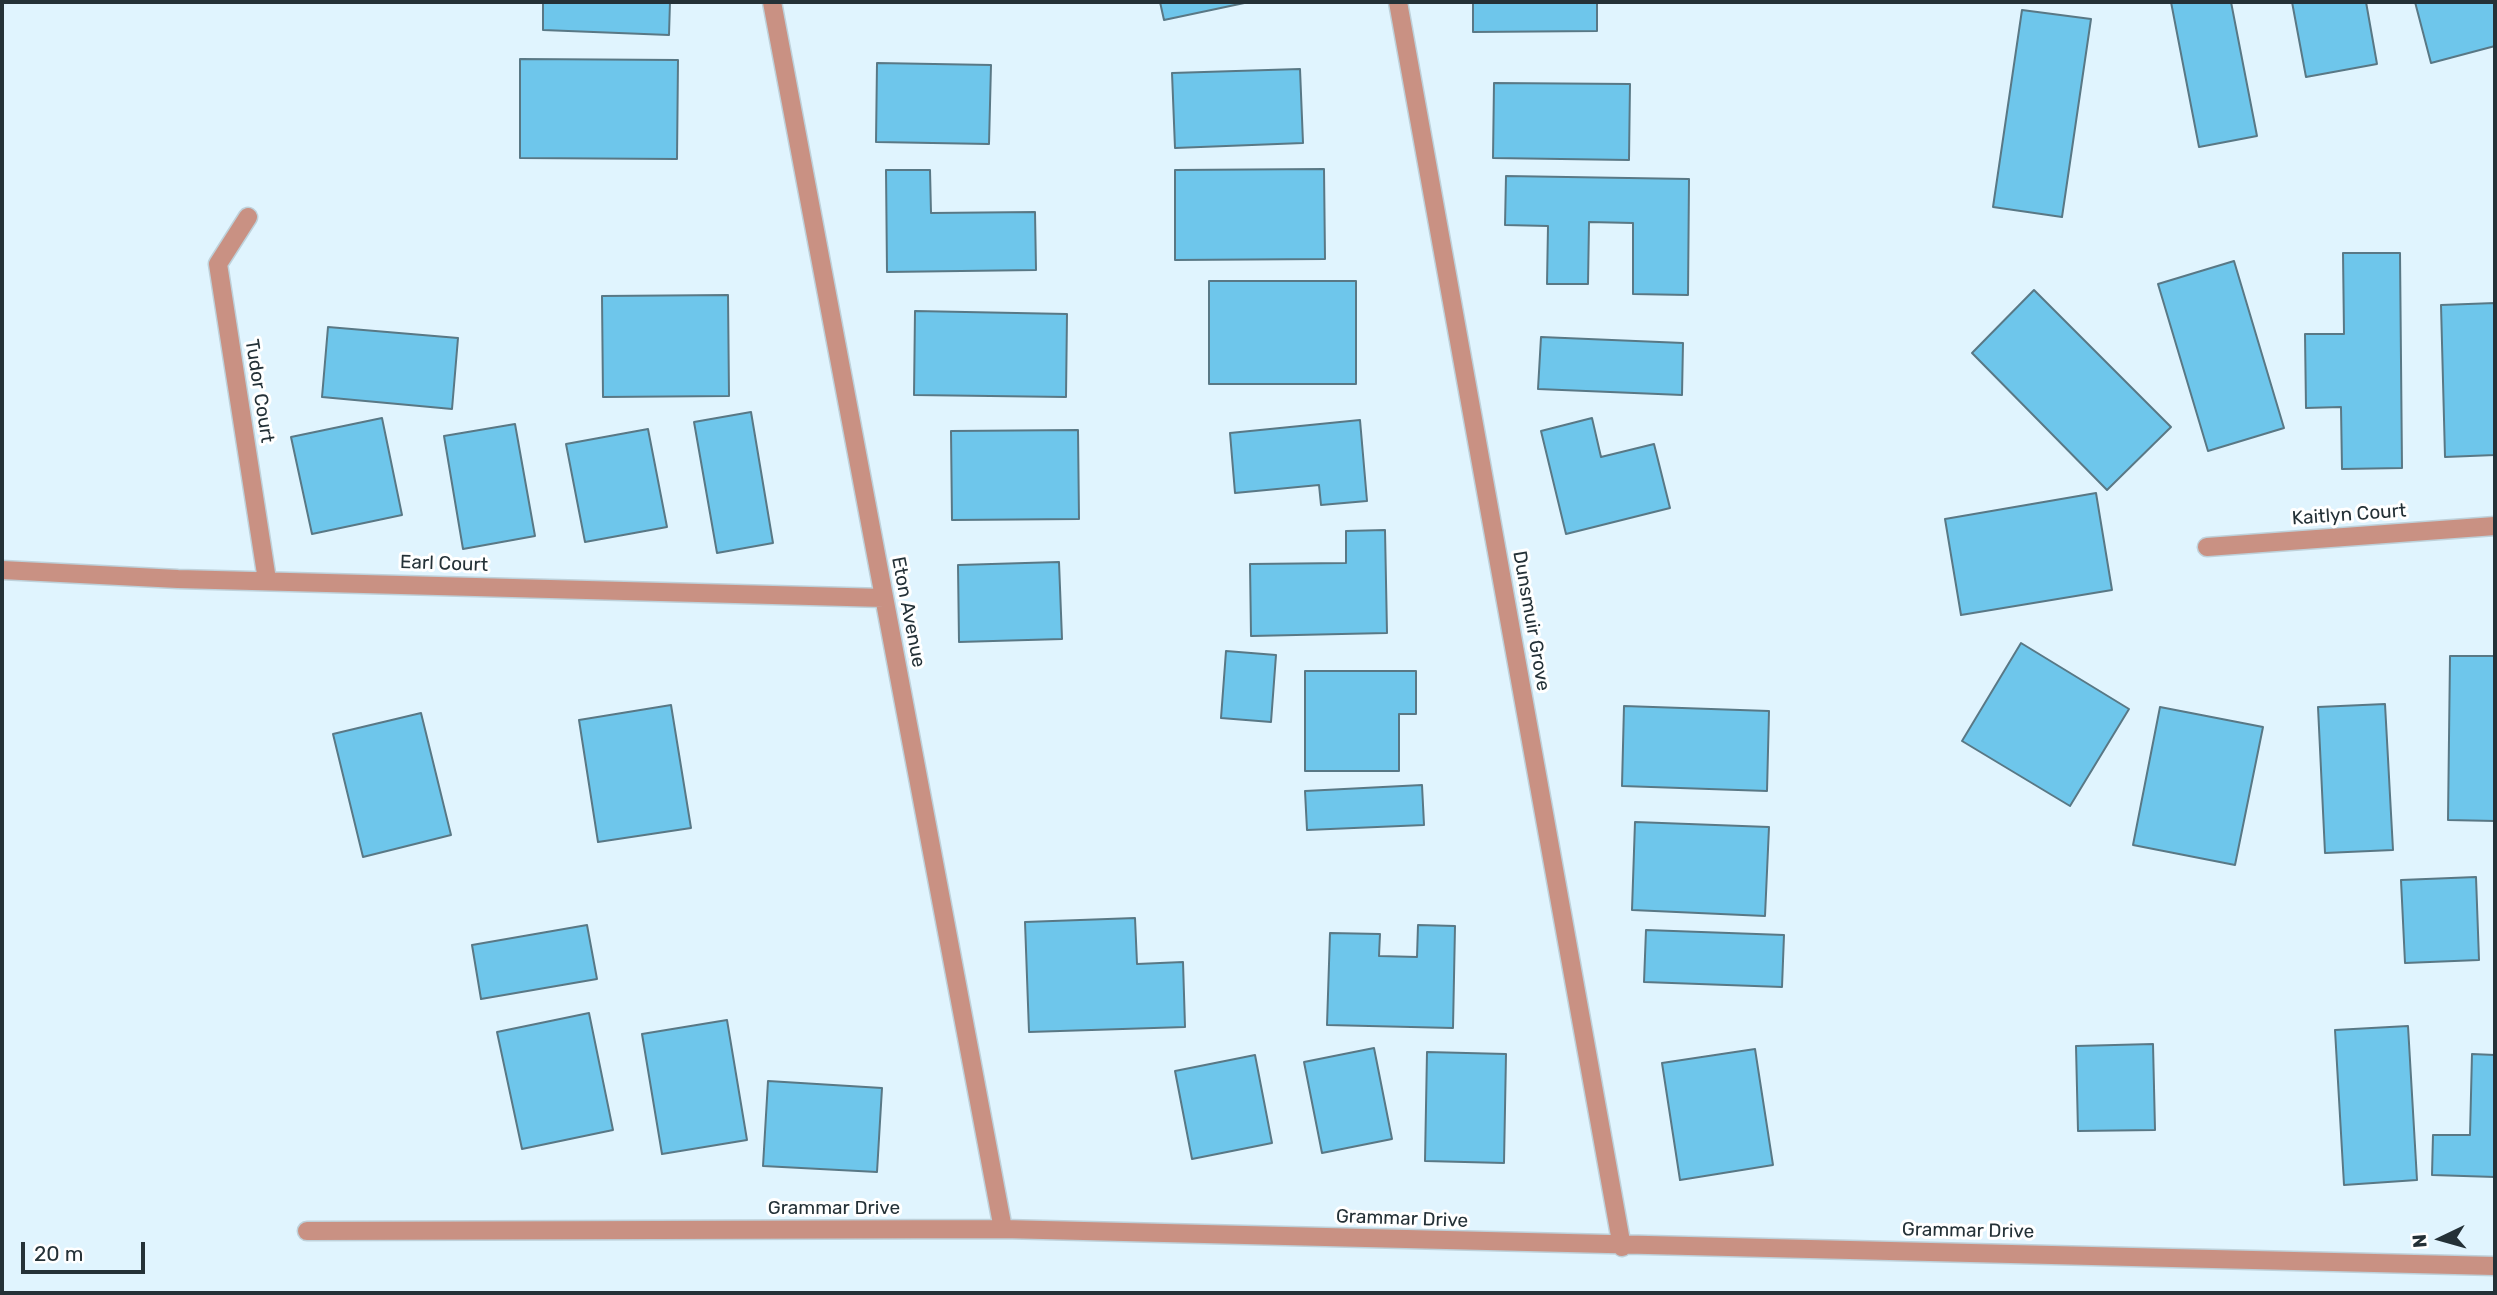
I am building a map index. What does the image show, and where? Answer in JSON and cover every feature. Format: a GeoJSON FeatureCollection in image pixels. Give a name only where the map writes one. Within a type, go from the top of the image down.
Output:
{"type":"FeatureCollection","features":[{"type":"Feature","properties":{"kind":"street","name":"Eton Avenue"},"geometry":{"type":"LineString","coordinates":[[772,2],[1003,1229]]}},
{"type":"Feature","properties":{"kind":"street","name":"Dunsmuir Grove"},"geometry":{"type":"LineString","coordinates":[[1398,2],[1622,1247]]}},
{"type":"Feature","properties":{"kind":"street","name":"Tudor Court"},"geometry":{"type":"LineString","coordinates":[[248,217],[218,264],[267,580]]}},
{"type":"Feature","properties":{"kind":"street","name":"Kaitlyn Court"},"geometry":{"type":"LineString","coordinates":[[2207,547],[2495,526]]}},
{"type":"Feature","properties":{"kind":"street","name":"Earl Court"},"geometry":{"type":"LineString","coordinates":[[2,570],[884,598]]}},
{"type":"Feature","properties":{"kind":"street","name":"Grammar Drive"},"geometry":{"type":"LineString","coordinates":[[307,1231],[1003,1229],[1622,1247],[2069,1254],[2495,1266]]}},
{"type":"Feature","properties":{"kind":"building"},"geometry":{"type":"Polygon","coordinates":[[[543,2],[670,2],[669,35],[543,30],[543,2]]]}},
{"type":"Feature","properties":{"kind":"building"},"geometry":{"type":"Polygon","coordinates":[[[1160,2],[1249,2],[1164,20],[1160,2]]]}},
{"type":"Feature","properties":{"kind":"building"},"geometry":{"type":"Polygon","coordinates":[[[1473,2],[1597,2],[1597,31],[1473,32],[1473,2]]]}},
{"type":"Feature","properties":{"kind":"building"},"geometry":{"type":"Polygon","coordinates":[[[2171,2],[2231,2],[2257,136],[2199,147],[2171,2]]]}},
{"type":"Feature","properties":{"kind":"building"},"geometry":{"type":"Polygon","coordinates":[[[2292,2],[2366,2],[2377,64],[2306,77],[2292,2]]]}},
{"type":"Feature","properties":{"kind":"building"},"geometry":{"type":"Polygon","coordinates":[[[2415,2],[2495,2],[2495,46],[2431,63],[2415,2]]]}},
{"type":"Feature","properties":{"kind":"building"},"geometry":{"type":"Polygon","coordinates":[[[2022,10],[2091,19],[2062,217],[1993,207],[2022,10]]]}},
{"type":"Feature","properties":{"kind":"building"},"geometry":{"type":"Polygon","coordinates":[[[520,59],[678,60],[677,159],[520,158],[520,59]]]}},
{"type":"Feature","properties":{"kind":"building"},"geometry":{"type":"Polygon","coordinates":[[[877,63],[991,65],[989,144],[876,142],[877,63]]]}},
{"type":"Feature","properties":{"kind":"building"},"geometry":{"type":"Polygon","coordinates":[[[1300,69],[1303,143],[1175,148],[1172,73],[1300,69]]]}},
{"type":"Feature","properties":{"kind":"building"},"geometry":{"type":"Polygon","coordinates":[[[1494,83],[1630,84],[1629,160],[1493,158],[1494,83]]]}},
{"type":"Feature","properties":{"kind":"building"},"geometry":{"type":"Polygon","coordinates":[[[1324,169],[1325,259],[1175,260],[1175,170],[1324,169]]]}},
{"type":"Feature","properties":{"kind":"building"},"geometry":{"type":"Polygon","coordinates":[[[886,170],[930,170],[931,213],[1035,212],[1036,270],[887,272],[886,170]]]}},
{"type":"Feature","properties":{"kind":"building"},"geometry":{"type":"Polygon","coordinates":[[[1506,176],[1689,179],[1688,295],[1633,294],[1633,223],[1589,222],[1588,284],[1547,284],[1548,226],[1505,225],[1506,176]]]}},
{"type":"Feature","properties":{"kind":"building"},"geometry":{"type":"Polygon","coordinates":[[[2343,253],[2400,253],[2402,468],[2342,469],[2341,407],[2306,408],[2305,334],[2344,334],[2343,253]]]}},
{"type":"Feature","properties":{"kind":"building"},"geometry":{"type":"Polygon","coordinates":[[[2234,261],[2284,428],[2208,451],[2158,284],[2234,261]]]}},
{"type":"Feature","properties":{"kind":"building"},"geometry":{"type":"Polygon","coordinates":[[[1209,281],[1356,281],[1356,384],[1209,384],[1209,281]]]}},
{"type":"Feature","properties":{"kind":"building"},"geometry":{"type":"Polygon","coordinates":[[[2034,290],[2171,427],[2107,490],[1972,353],[2034,290]]]}},
{"type":"Feature","properties":{"kind":"building"},"geometry":{"type":"Polygon","coordinates":[[[728,295],[729,396],[603,397],[602,296],[728,295]]]}},
{"type":"Feature","properties":{"kind":"building"},"geometry":{"type":"Polygon","coordinates":[[[2495,303],[2495,455],[2445,457],[2441,305],[2495,303]]]}},
{"type":"Feature","properties":{"kind":"building"},"geometry":{"type":"Polygon","coordinates":[[[915,311],[1067,314],[1066,397],[914,395],[915,311]]]}},
{"type":"Feature","properties":{"kind":"building"},"geometry":{"type":"Polygon","coordinates":[[[328,327],[458,338],[452,409],[322,397],[328,327]]]}},
{"type":"Feature","properties":{"kind":"building"},"geometry":{"type":"Polygon","coordinates":[[[1541,337],[1683,343],[1682,395],[1538,389],[1541,337]]]}},
{"type":"Feature","properties":{"kind":"building"},"geometry":{"type":"Polygon","coordinates":[[[751,412],[773,543],[717,553],[694,422],[751,412]]]}},
{"type":"Feature","properties":{"kind":"building"},"geometry":{"type":"Polygon","coordinates":[[[382,418],[402,515],[312,534],[291,437],[382,418]]]}},
{"type":"Feature","properties":{"kind":"building"},"geometry":{"type":"Polygon","coordinates":[[[1592,418],[1601,457],[1654,444],[1670,508],[1566,534],[1541,431],[1592,418]]]}},
{"type":"Feature","properties":{"kind":"building"},"geometry":{"type":"Polygon","coordinates":[[[1360,420],[1367,501],[1321,505],[1319,485],[1235,493],[1230,433],[1360,420]]]}},
{"type":"Feature","properties":{"kind":"building"},"geometry":{"type":"Polygon","coordinates":[[[515,424],[535,536],[463,549],[444,436],[515,424]]]}},
{"type":"Feature","properties":{"kind":"building"},"geometry":{"type":"Polygon","coordinates":[[[648,429],[667,527],[585,542],[566,444],[648,429]]]}},
{"type":"Feature","properties":{"kind":"building"},"geometry":{"type":"Polygon","coordinates":[[[1078,430],[1079,519],[952,520],[951,431],[1078,430]]]}},
{"type":"Feature","properties":{"kind":"building"},"geometry":{"type":"Polygon","coordinates":[[[2096,493],[2112,590],[1961,615],[1945,519],[2096,493]]]}},
{"type":"Feature","properties":{"kind":"building"},"geometry":{"type":"Polygon","coordinates":[[[1385,530],[1387,633],[1251,636],[1250,564],[1346,563],[1346,531],[1385,530]]]}},
{"type":"Feature","properties":{"kind":"building"},"geometry":{"type":"Polygon","coordinates":[[[1059,562],[1062,639],[959,642],[958,565],[1059,562]]]}},
{"type":"Feature","properties":{"kind":"building"},"geometry":{"type":"Polygon","coordinates":[[[2021,643],[2129,709],[2070,806],[1962,741],[2021,643]]]}},
{"type":"Feature","properties":{"kind":"building"},"geometry":{"type":"Polygon","coordinates":[[[1226,651],[1276,655],[1271,722],[1221,718],[1226,651]]]}},
{"type":"Feature","properties":{"kind":"building"},"geometry":{"type":"Polygon","coordinates":[[[2450,656],[2495,656],[2495,821],[2448,820],[2450,656]]]}},
{"type":"Feature","properties":{"kind":"building"},"geometry":{"type":"Polygon","coordinates":[[[1305,671],[1416,671],[1416,714],[1399,714],[1399,771],[1305,771],[1305,671]]]}},
{"type":"Feature","properties":{"kind":"building"},"geometry":{"type":"Polygon","coordinates":[[[2385,704],[2393,850],[2325,853],[2318,707],[2385,704]]]}},
{"type":"Feature","properties":{"kind":"building"},"geometry":{"type":"Polygon","coordinates":[[[671,705],[691,828],[598,842],[579,720],[671,705]]]}},
{"type":"Feature","properties":{"kind":"building"},"geometry":{"type":"Polygon","coordinates":[[[1624,706],[1769,711],[1767,791],[1622,786],[1624,706]]]}},
{"type":"Feature","properties":{"kind":"building"},"geometry":{"type":"Polygon","coordinates":[[[2160,707],[2263,727],[2235,865],[2133,845],[2160,707]]]}},
{"type":"Feature","properties":{"kind":"building"},"geometry":{"type":"Polygon","coordinates":[[[421,713],[451,835],[363,857],[333,734],[421,713]]]}},
{"type":"Feature","properties":{"kind":"building"},"geometry":{"type":"Polygon","coordinates":[[[1422,785],[1424,825],[1307,830],[1305,791],[1422,785]]]}},
{"type":"Feature","properties":{"kind":"building"},"geometry":{"type":"Polygon","coordinates":[[[1635,822],[1769,827],[1765,916],[1632,910],[1635,822]]]}},
{"type":"Feature","properties":{"kind":"building"},"geometry":{"type":"Polygon","coordinates":[[[2476,877],[2479,960],[2405,963],[2401,880],[2476,877]]]}},
{"type":"Feature","properties":{"kind":"building"},"geometry":{"type":"Polygon","coordinates":[[[1135,918],[1137,964],[1183,962],[1185,1027],[1029,1032],[1025,922],[1135,918]]]}},
{"type":"Feature","properties":{"kind":"building"},"geometry":{"type":"Polygon","coordinates":[[[587,925],[597,979],[481,999],[472,945],[587,925]]]}},
{"type":"Feature","properties":{"kind":"building"},"geometry":{"type":"Polygon","coordinates":[[[1418,925],[1455,926],[1453,1028],[1327,1025],[1330,933],[1380,934],[1379,956],[1417,957],[1418,925]]]}},
{"type":"Feature","properties":{"kind":"building"},"geometry":{"type":"Polygon","coordinates":[[[1646,930],[1784,935],[1782,987],[1644,982],[1646,930]]]}},
{"type":"Feature","properties":{"kind":"building"},"geometry":{"type":"Polygon","coordinates":[[[589,1013],[613,1130],[522,1149],[497,1032],[589,1013]]]}},
{"type":"Feature","properties":{"kind":"building"},"geometry":{"type":"Polygon","coordinates":[[[727,1020],[747,1140],[662,1154],[642,1034],[727,1020]]]}},
{"type":"Feature","properties":{"kind":"building"},"geometry":{"type":"Polygon","coordinates":[[[2408,1026],[2417,1180],[2344,1185],[2335,1030],[2408,1026]]]}},
{"type":"Feature","properties":{"kind":"building"},"geometry":{"type":"Polygon","coordinates":[[[2153,1044],[2155,1130],[2078,1131],[2076,1046],[2153,1044]]]}},
{"type":"Feature","properties":{"kind":"building"},"geometry":{"type":"Polygon","coordinates":[[[1374,1048],[1392,1139],[1322,1153],[1304,1062],[1374,1048]]]}},
{"type":"Feature","properties":{"kind":"building"},"geometry":{"type":"Polygon","coordinates":[[[1755,1049],[1773,1165],[1680,1180],[1662,1063],[1755,1049]]]}},
{"type":"Feature","properties":{"kind":"building"},"geometry":{"type":"Polygon","coordinates":[[[1427,1052],[1506,1054],[1504,1163],[1425,1161],[1427,1052]]]}},
{"type":"Feature","properties":{"kind":"building"},"geometry":{"type":"Polygon","coordinates":[[[2472,1054],[2495,1055],[2495,1177],[2432,1175],[2433,1135],[2470,1135],[2472,1054]]]}},
{"type":"Feature","properties":{"kind":"building"},"geometry":{"type":"Polygon","coordinates":[[[1255,1055],[1272,1143],[1192,1159],[1175,1071],[1255,1055]]]}},
{"type":"Feature","properties":{"kind":"building"},"geometry":{"type":"Polygon","coordinates":[[[768,1081],[882,1088],[877,1172],[763,1166],[768,1081]]]}}]}
